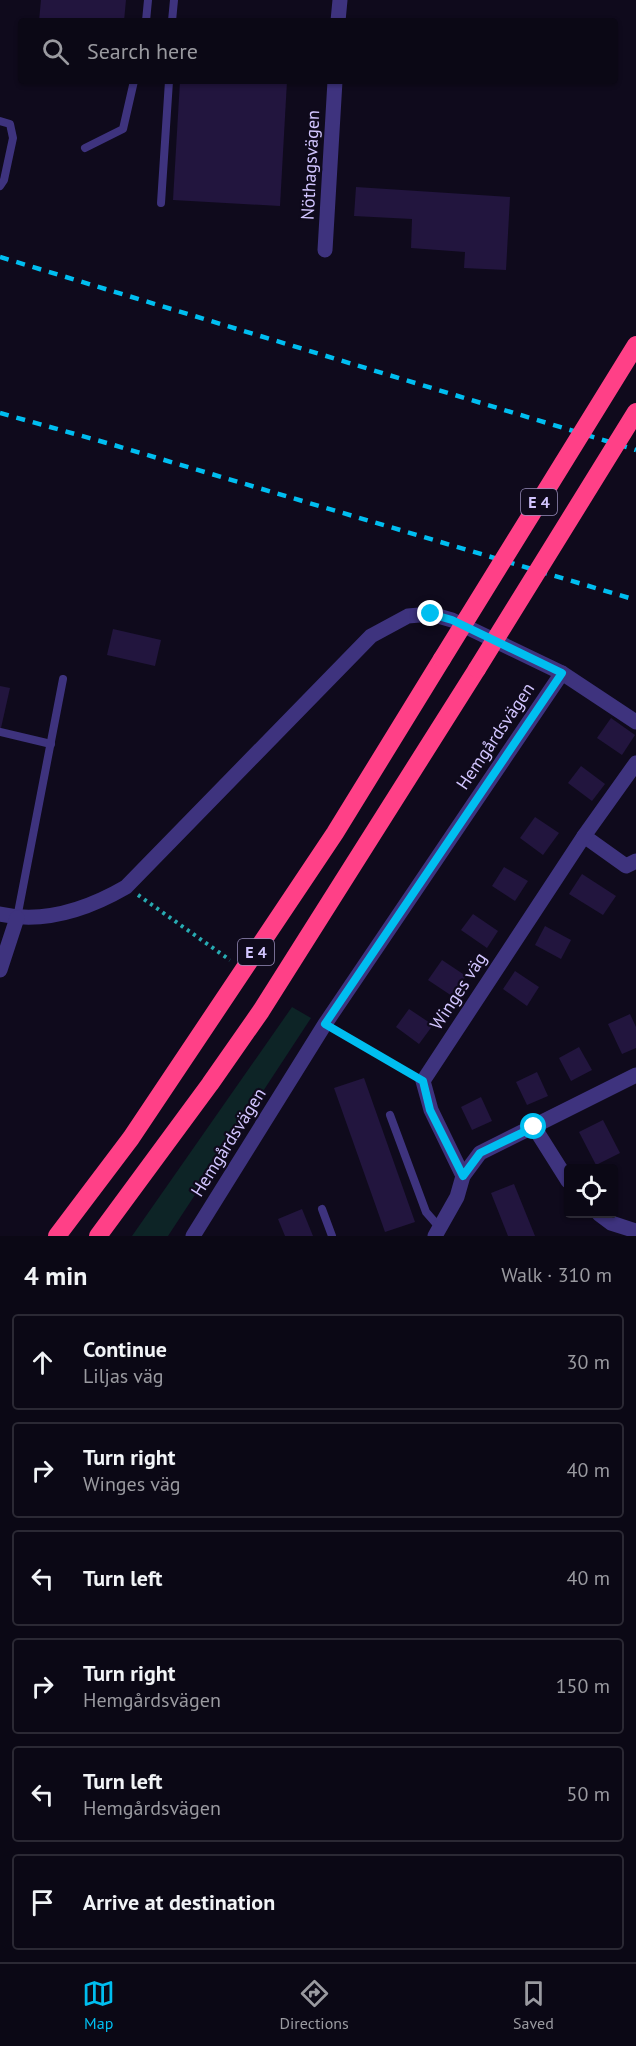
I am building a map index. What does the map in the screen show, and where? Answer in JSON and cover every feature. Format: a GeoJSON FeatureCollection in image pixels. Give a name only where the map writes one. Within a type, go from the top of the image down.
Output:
{"type":"FeatureCollection","features":[{"type":"Feature","properties":{"kind":"highway","name":"E 4"},"geometry":{"type":"LineString","coordinates":[[57,1236],[131,1138],[335,833],[636,345]]}},
{"type":"Feature","properties":{"kind":"highway","name":"E 4"},"geometry":{"type":"LineString","coordinates":[[98,1236],[261,1011],[367,846],[636,412]]}},
{"type":"Feature","properties":{"kind":"street"},"geometry":{"type":"LineString","coordinates":[[338,18],[340,0]]}},
{"type":"Feature","properties":{"kind":"street","name":"Nöthagsvägen"},"geometry":{"type":"LineString","coordinates":[[325,250],[335,84]]}},
{"type":"Feature","properties":{"kind":"street","name":"Hemgårdsvägen"},"geometry":{"type":"LineString","coordinates":[[0,914],[17,918],[55,916],[102,901],[126,887],[371,636],[408,616],[431,614],[452,620],[562,673],[325,1024],[192,1236]]}},
{"type":"Feature","properties":{"kind":"street"},"geometry":{"type":"LineString","coordinates":[[562,673],[636,722]]}},
{"type":"Feature","properties":{"kind":"street","name":"Winges väg"},"geometry":{"type":"LineString","coordinates":[[423,1081],[584,836],[636,763]]}},
{"type":"Feature","properties":{"kind":"street"},"geometry":{"type":"LineString","coordinates":[[584,836],[626,866],[636,861]]}},
{"type":"Feature","properties":{"kind":"street"},"geometry":{"type":"LineString","coordinates":[[0,970],[17,918]]}},
{"type":"Feature","properties":{"kind":"street"},"geometry":{"type":"LineString","coordinates":[[438,1232],[457,1197],[463,1176],[480,1153],[636,1075]]}},
{"type":"Feature","properties":{"kind":"street"},"geometry":{"type":"LineString","coordinates":[[423,1081],[430,1110],[463,1176]]}},
{"type":"Feature","properties":{"kind":"street"},"geometry":{"type":"LineString","coordinates":[[534,1127],[564,1175]]}},
{"type":"Feature","properties":{"kind":"street"},"geometry":{"type":"LineString","coordinates":[[605,1218],[636,1231]]}},
{"type":"Feature","properties":{"kind":"lane"},"geometry":{"type":"LineString","coordinates":[[146,18],[148,0]]}},
{"type":"Feature","properties":{"kind":"lane"},"geometry":{"type":"LineString","coordinates":[[172,18],[174,0]]}},
{"type":"Feature","properties":{"kind":"lane"},"geometry":{"type":"LineString","coordinates":[[85,148],[123,129],[133,84]]}},
{"type":"Feature","properties":{"kind":"lane"},"geometry":{"type":"LineString","coordinates":[[161,203],[169,84]]}},
{"type":"Feature","properties":{"kind":"lane"},"geometry":{"type":"LineString","coordinates":[[0,121],[10,124],[13,138],[4,180],[0,186]]}},
{"type":"Feature","properties":{"kind":"lane"},"geometry":{"type":"LineString","coordinates":[[17,918],[63,680]]}},
{"type":"Feature","properties":{"kind":"lane"},"geometry":{"type":"LineString","coordinates":[[0,732],[51,744]]}},
{"type":"Feature","properties":{"kind":"lane"},"geometry":{"type":"LineString","coordinates":[[390,1115],[426,1212],[438,1232]]}},
{"type":"Feature","properties":{"kind":"lane"},"geometry":{"type":"LineString","coordinates":[[322,1209],[332,1236]]}},
{"type":"Feature","properties":{"kind":"path"},"geometry":{"type":"LineString","coordinates":[[126,887],[230,960]]}},
{"type":"Feature","properties":{"kind":"path"},"geometry":{"type":"LineString","coordinates":[[325,1024],[423,1081]]}},
{"type":"Feature","properties":{"kind":"green space"},"geometry":{"type":"Polygon","coordinates":[[[292,1007],[311,1018],[168,1236],[132,1236],[292,1007]]]}},
{"type":"Feature","properties":{"kind":"building"},"geometry":{"type":"Polygon","coordinates":[[[41,0],[126,0],[124,18],[39,18],[41,0]]]}},
{"type":"Feature","properties":{"kind":"building"},"geometry":{"type":"Polygon","coordinates":[[[180,84],[287,84],[280,206],[173,200],[180,84]]]}},
{"type":"Feature","properties":{"kind":"building"},"geometry":{"type":"Polygon","coordinates":[[[356,187],[510,197],[506,270],[464,268],[465,252],[411,248],[412,219],[354,216],[356,187]]]}},
{"type":"Feature","properties":{"kind":"building"},"geometry":{"type":"Polygon","coordinates":[[[113,629],[161,640],[155,666],[107,655],[113,629]]]}},
{"type":"Feature","properties":{"kind":"building"},"geometry":{"type":"Polygon","coordinates":[[[0,686],[10,688],[1,728],[0,728],[0,686]]]}},
{"type":"Feature","properties":{"kind":"building"},"geometry":{"type":"Polygon","coordinates":[[[611,718],[635,735],[622,755],[597,738],[611,718]]]}},
{"type":"Feature","properties":{"kind":"building"},"geometry":{"type":"Polygon","coordinates":[[[581,766],[605,784],[592,801],[568,783],[581,766]]]}},
{"type":"Feature","properties":{"kind":"building"},"geometry":{"type":"Polygon","coordinates":[[[535,817],[559,833],[543,855],[520,838],[535,817]]]}},
{"type":"Feature","properties":{"kind":"building"},"geometry":{"type":"Polygon","coordinates":[[[504,867],[528,881],[515,901],[492,886],[504,867]]]}},
{"type":"Feature","properties":{"kind":"building"},"geometry":{"type":"Polygon","coordinates":[[[582,874],[616,896],[603,915],[569,894],[582,874]]]}},
{"type":"Feature","properties":{"kind":"building"},"geometry":{"type":"Polygon","coordinates":[[[473,914],[498,931],[487,948],[461,930],[473,914]]]}},
{"type":"Feature","properties":{"kind":"building"},"geometry":{"type":"Polygon","coordinates":[[[545,926],[571,940],[561,959],[535,945],[545,926]]]}},
{"type":"Feature","properties":{"kind":"building"},"geometry":{"type":"Polygon","coordinates":[[[442,960],[466,976],[452,996],[428,980],[442,960]]]}},
{"type":"Feature","properties":{"kind":"building"},"geometry":{"type":"Polygon","coordinates":[[[515,971],[539,987],[527,1006],[503,989],[515,971]]]}},
{"type":"Feature","properties":{"kind":"building"},"geometry":{"type":"Polygon","coordinates":[[[409,1009],[433,1025],[419,1044],[396,1027],[409,1009]]]}},
{"type":"Feature","properties":{"kind":"building"},"geometry":{"type":"Polygon","coordinates":[[[630,1014],[636,1027],[636,1048],[622,1054],[608,1024],[630,1014]]]}},
{"type":"Feature","properties":{"kind":"building"},"geometry":{"type":"Polygon","coordinates":[[[579,1047],[592,1070],[571,1081],[559,1058],[579,1047]]]}},
{"type":"Feature","properties":{"kind":"building"},"geometry":{"type":"Polygon","coordinates":[[[537,1072],[548,1096],[527,1105],[516,1082],[537,1072]]]}},
{"type":"Feature","properties":{"kind":"building"},"geometry":{"type":"Polygon","coordinates":[[[364,1078],[415,1222],[385,1232],[334,1088],[364,1078]]]}},
{"type":"Feature","properties":{"kind":"building"},"geometry":{"type":"Polygon","coordinates":[[[481,1097],[492,1121],[472,1130],[461,1107],[481,1097]]]}},
{"type":"Feature","properties":{"kind":"building"},"geometry":{"type":"Polygon","coordinates":[[[603,1120],[620,1153],[595,1164],[579,1132],[603,1120]]]}},
{"type":"Feature","properties":{"kind":"building"},"geometry":{"type":"Polygon","coordinates":[[[514,1184],[535,1236],[508,1236],[491,1193],[514,1184]]]}},
{"type":"Feature","properties":{"kind":"building"},"geometry":{"type":"Polygon","coordinates":[[[302,1209],[313,1236],[285,1236],[278,1219],[302,1209]]]}},
{"type":"Feature","properties":{"kind":"railway"},"geometry":{"type":"LineString","coordinates":[[0,257],[636,450]]}},
{"type":"Feature","properties":{"kind":"railway"},"geometry":{"type":"LineString","coordinates":[[0,413],[636,600]]}},
{"type":"Feature","properties":{"kind":"route"},"geometry":{"type":"LineString","coordinates":[[431,614],[452,620],[562,673],[325,1024],[423,1081],[430,1110],[463,1176],[480,1153],[534,1127]]}}]}
